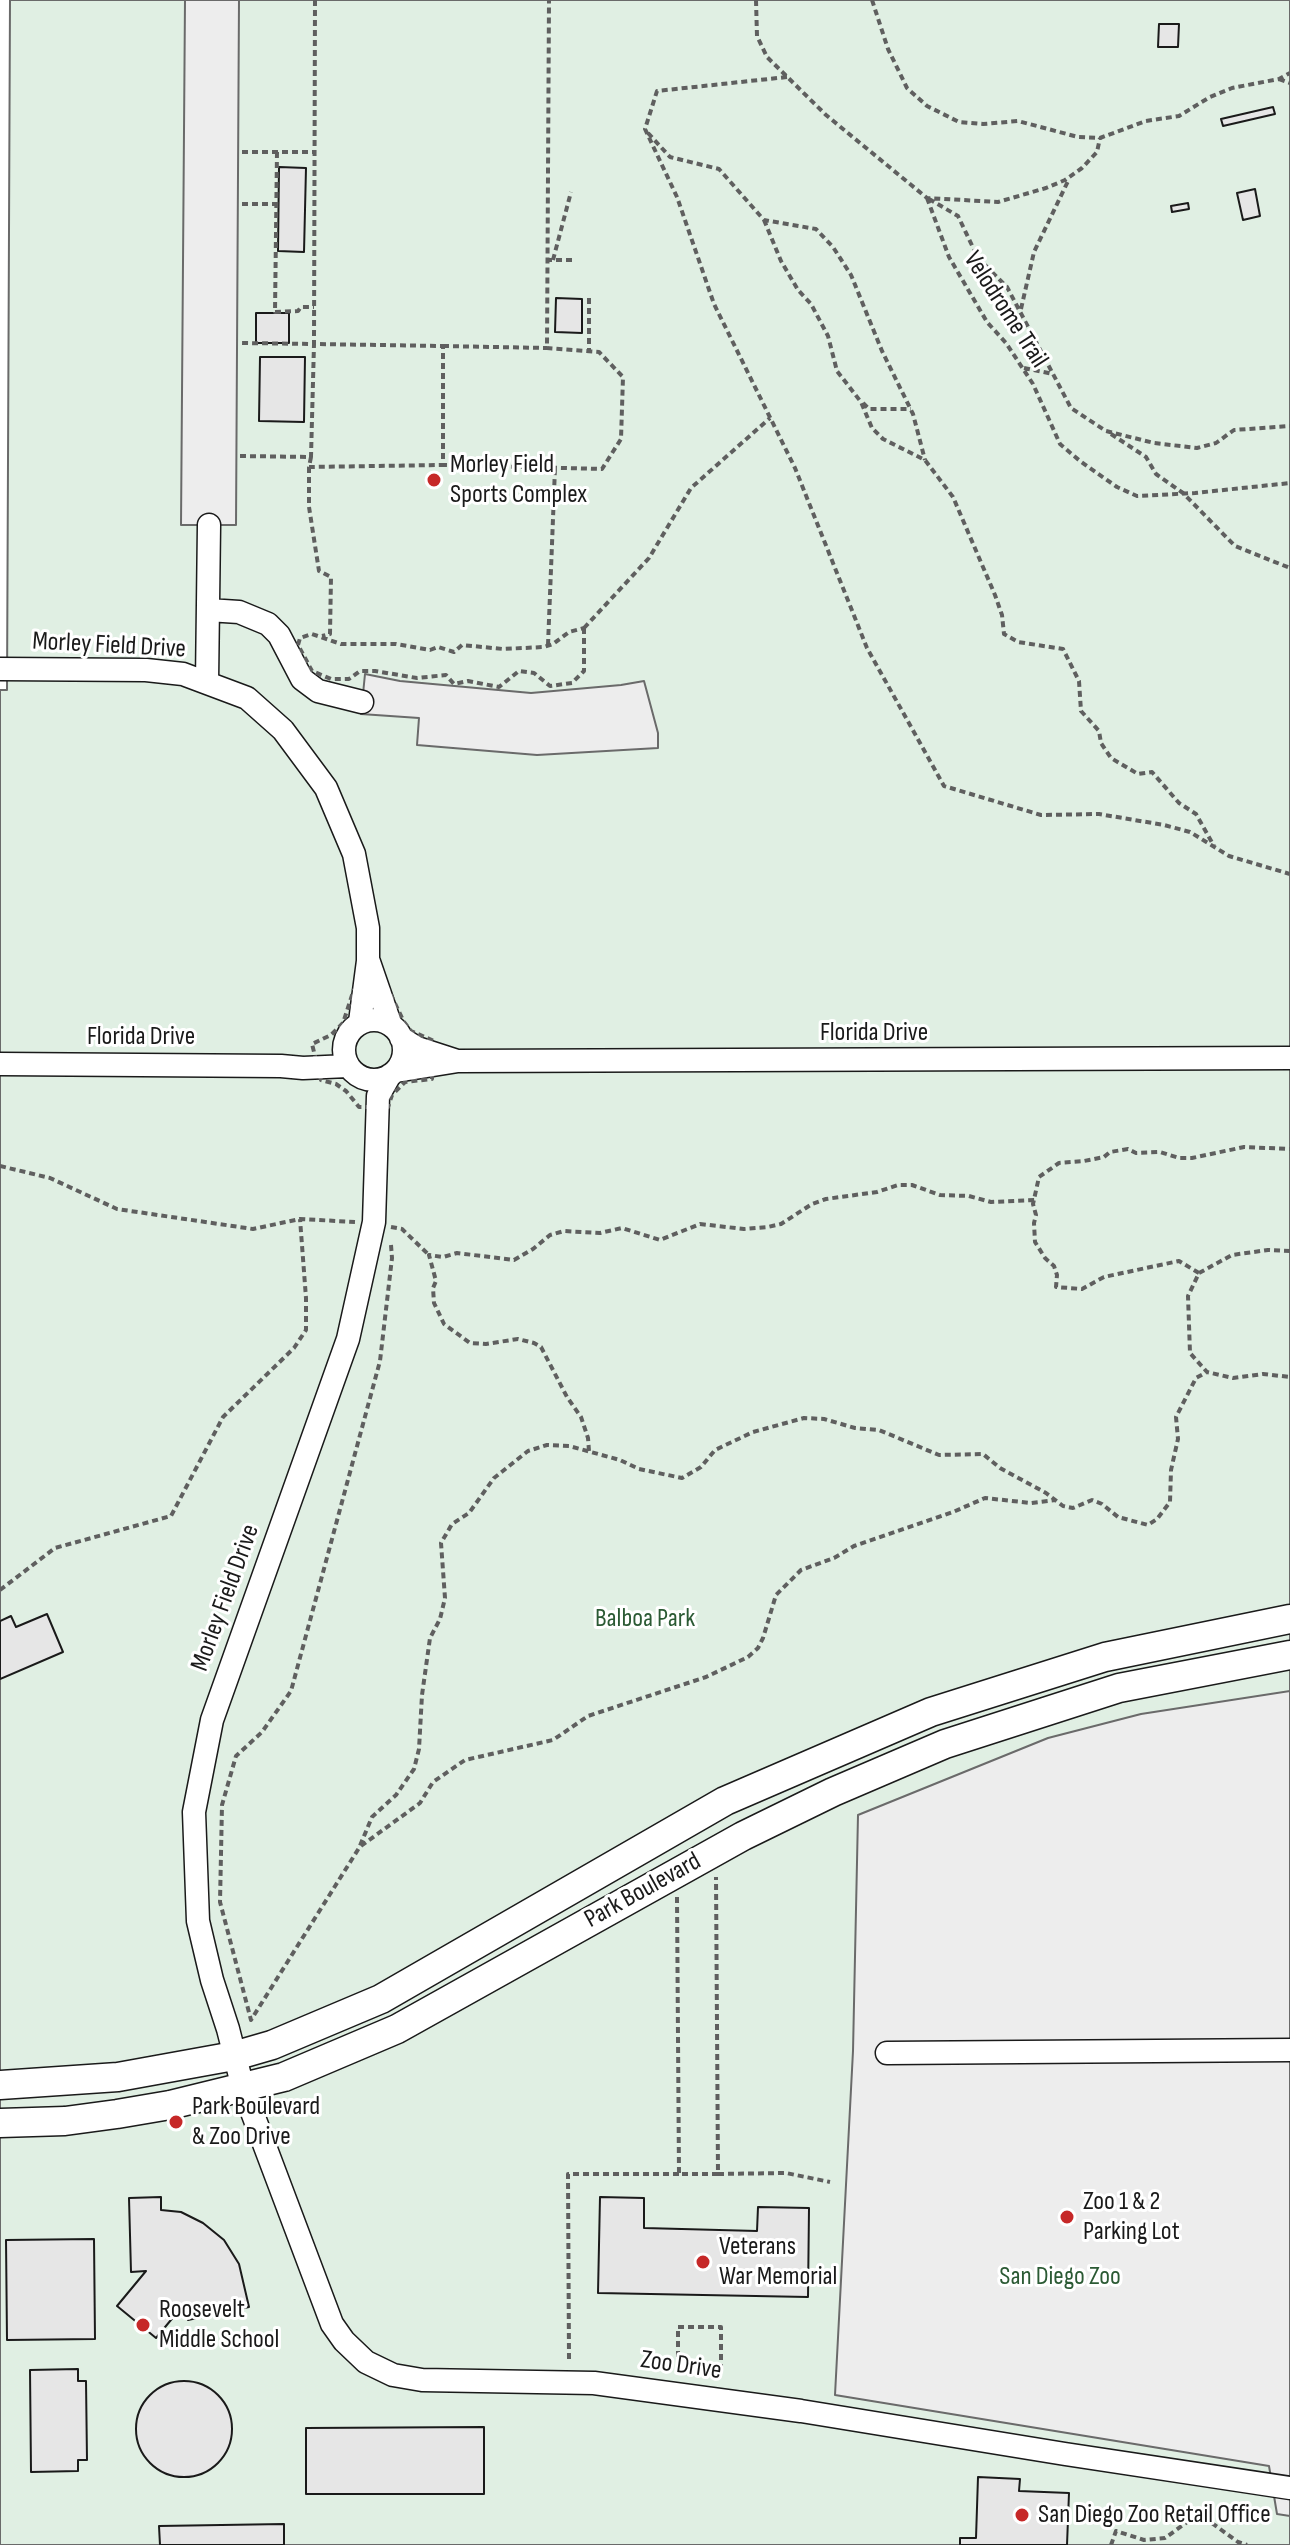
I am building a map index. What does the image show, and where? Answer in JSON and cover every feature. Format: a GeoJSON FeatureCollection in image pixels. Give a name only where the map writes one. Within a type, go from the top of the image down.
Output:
{"type":"FeatureCollection","features":[{"type":"Feature","properties":{"kind":"main road","name":"Park Boulevard"},"geometry":{"type":"LineString","coordinates":[[0,2085],[118,2077],[234,2056],[272,2045],[381,1999],[725,1801],[931,1712],[1105,1657],[1290,1619]]}},
{"type":"Feature","properties":{"kind":"main road","name":"Park Boulevard"},"geometry":{"type":"LineString","coordinates":[[0,2123],[65,2121],[117,2114],[170,2105],[284,2077],[397,2029],[743,1836],[833,1792],[945,1744],[1119,1688],[1290,1655]]}},
{"type":"Feature","properties":{"kind":"street"},"geometry":{"type":"LineString","coordinates":[[207,682],[209,525]]}},
{"type":"Feature","properties":{"kind":"street"},"geometry":{"type":"LineString","coordinates":[[208,610],[239,612],[268,624],[279,635],[302,679],[333,697],[362,702]]}},
{"type":"Feature","properties":{"kind":"street","name":"Morley Field Drive"},"geometry":{"type":"LineString","coordinates":[[0,669],[146,670],[183,674],[247,698],[283,730],[326,788],[354,854],[368,928],[368,961],[354,1029]]}},
{"type":"Feature","properties":{"kind":"street","name":"Morley Field Drive"},"geometry":{"type":"LineString","coordinates":[[368,961],[396,1031]]}},
{"type":"Feature","properties":{"kind":"street"},"geometry":{"type":"LineString","coordinates":[[381,1019],[396,1031],[403,1062],[393,1073],[384,1080],[369,1080],[353,1071],[344,1045],[354,1029],[381,1019]]}},
{"type":"Feature","properties":{"kind":"street","name":"Florida Drive"},"geometry":{"type":"LineString","coordinates":[[281,1066],[330,1050],[354,1029]]}},
{"type":"Feature","properties":{"kind":"street","name":"Florida Drive"},"geometry":{"type":"LineString","coordinates":[[396,1031],[417,1048],[458,1061]]}},
{"type":"Feature","properties":{"kind":"street","name":"Florida Drive"},"geometry":{"type":"LineString","coordinates":[[393,1073],[458,1061],[1290,1058]]}},
{"type":"Feature","properties":{"kind":"street","name":"Florida Drive"},"geometry":{"type":"LineString","coordinates":[[0,1064],[281,1066],[353,1071]]}},
{"type":"Feature","properties":{"kind":"street","name":"Morley Field Drive"},"geometry":{"type":"LineString","coordinates":[[353,1071],[376,1133]]}},
{"type":"Feature","properties":{"kind":"street","name":"Morley Field Drive"},"geometry":{"type":"LineString","coordinates":[[243,2088],[198,1921],[194,1812],[212,1720],[348,1339],[374,1222],[378,1096],[393,1073]]}},
{"type":"Feature","properties":{"kind":"street"},"geometry":{"type":"LineString","coordinates":[[887,2053],[1290,2050]]}},
{"type":"Feature","properties":{"kind":"street","name":"Zoo Drive"},"geometry":{"type":"LineString","coordinates":[[243,2088],[332,2324],[366,2362],[393,2375],[422,2380],[594,2383],[801,2411],[1290,2488]]}},
{"type":"Feature","properties":{"kind":"path"},"geometry":{"type":"LineString","coordinates":[[315,0],[314,344],[309,507],[319,571],[331,577],[330,634],[300,638],[298,645],[312,671],[331,679],[349,679],[360,671],[375,671],[417,678],[446,675],[454,684],[468,681],[499,687],[519,671],[534,673],[550,686],[572,683],[584,671],[584,628]]}},
{"type":"Feature","properties":{"kind":"path"},"geometry":{"type":"LineString","coordinates":[[547,348],[549,0]]}},
{"type":"Feature","properties":{"kind":"path"},"geometry":{"type":"LineString","coordinates":[[756,0],[757,36],[767,57],[826,115],[927,198],[998,202],[1046,188],[1072,175],[1097,152],[1100,138]]}},
{"type":"Feature","properties":{"kind":"path"},"geometry":{"type":"LineString","coordinates":[[872,0],[888,49],[907,88],[944,117],[972,124],[1018,121],[1078,137],[1100,138],[1146,121],[1179,116],[1232,88],[1279,79],[1290,73]]}},
{"type":"Feature","properties":{"kind":"path"},"geometry":{"type":"LineString","coordinates":[[787,77],[657,91],[645,129],[677,197],[714,304],[795,468],[867,648],[944,786],[1041,815],[1099,814],[1164,825],[1190,832],[1229,856],[1290,874]]}},
{"type":"Feature","properties":{"kind":"path"},"geometry":{"type":"LineString","coordinates":[[1279,79],[1290,83]]}},
{"type":"Feature","properties":{"kind":"path"},"geometry":{"type":"LineString","coordinates":[[645,129],[670,157],[719,169],[764,220],[781,261],[798,290],[811,304],[828,336],[837,371],[861,402],[869,409],[911,409]]}},
{"type":"Feature","properties":{"kind":"path"},"geometry":{"type":"LineString","coordinates":[[242,152],[314,152]]}},
{"type":"Feature","properties":{"kind":"path"},"geometry":{"type":"LineString","coordinates":[[277,152],[275,312],[314,307]]}},
{"type":"Feature","properties":{"kind":"path"},"geometry":{"type":"LineString","coordinates":[[1021,311],[1034,252],[1072,175]]}},
{"type":"Feature","properties":{"kind":"path"},"geometry":{"type":"LineString","coordinates":[[553,260],[571,192]]}},
{"type":"Feature","properties":{"kind":"path","name":"Velodrome Trail"},"geometry":{"type":"LineString","coordinates":[[927,198],[958,216],[978,258],[1007,287],[1071,408],[1106,431],[1154,443],[1197,448],[1216,443],[1234,430],[1290,426]]}},
{"type":"Feature","properties":{"kind":"path","name":"Velodrome Trail"},"geometry":{"type":"LineString","coordinates":[[927,198],[949,257],[987,322],[1006,343],[1041,400],[1060,444],[1080,461],[1117,487],[1137,496],[1290,483]]}},
{"type":"Feature","properties":{"kind":"path"},"geometry":{"type":"LineString","coordinates":[[242,204],[277,204]]}},
{"type":"Feature","properties":{"kind":"path"},"geometry":{"type":"LineString","coordinates":[[764,220],[816,229],[833,247],[851,275],[872,329],[911,409],[925,460],[953,497],[995,595],[1004,634],[1018,642],[1063,649],[1079,681],[1081,711],[1099,731],[1101,743],[1111,758],[1138,774],[1152,772],[1179,803],[1196,814],[1215,848]]}},
{"type":"Feature","properties":{"kind":"path"},"geometry":{"type":"LineString","coordinates":[[546,260],[572,260]]}},
{"type":"Feature","properties":{"kind":"path"},"geometry":{"type":"LineString","coordinates":[[589,298],[589,351]]}},
{"type":"Feature","properties":{"kind":"path"},"geometry":{"type":"LineString","coordinates":[[242,343],[589,351],[599,352],[623,377],[621,439],[602,469],[443,465],[309,467]]}},
{"type":"Feature","properties":{"kind":"path"},"geometry":{"type":"LineString","coordinates":[[443,346],[443,465]]}},
{"type":"Feature","properties":{"kind":"path"},"geometry":{"type":"LineString","coordinates":[[1022,368],[1053,374]]}},
{"type":"Feature","properties":{"kind":"path"},"geometry":{"type":"LineString","coordinates":[[861,402],[872,428],[883,439],[925,460]]}},
{"type":"Feature","properties":{"kind":"path"},"geometry":{"type":"LineString","coordinates":[[322,636],[325,640],[341,644],[396,644],[430,650],[438,647],[454,652],[462,645],[503,649],[548,646],[569,632],[584,628],[649,558],[691,488],[770,418]]}},
{"type":"Feature","properties":{"kind":"path"},"geometry":{"type":"LineString","coordinates":[[1106,431],[1146,457],[1156,474],[1183,493],[1235,546],[1290,568]]}},
{"type":"Feature","properties":{"kind":"path"},"geometry":{"type":"LineString","coordinates":[[240,456],[311,457]]}},
{"type":"Feature","properties":{"kind":"path"},"geometry":{"type":"LineString","coordinates":[[548,646],[555,468]]}},
{"type":"Feature","properties":{"kind":"path"},"geometry":{"type":"LineString","coordinates":[[321,1080],[346,1091],[359,1107]]}},
{"type":"Feature","properties":{"kind":"path"},"geometry":{"type":"LineString","coordinates":[[1199,1273],[1179,1261],[1104,1277],[1082,1289],[1056,1287],[1054,1266],[1035,1242],[1037,1180],[1052,1166],[1104,1157],[1110,1152],[1128,1149],[1136,1153],[1160,1152],[1192,1158],[1244,1147],[1290,1149]]}},
{"type":"Feature","properties":{"kind":"path"},"geometry":{"type":"LineString","coordinates":[[0,1166],[50,1178],[117,1209],[253,1229],[300,1219],[374,1222],[402,1229],[422,1252],[429,1255],[443,1257],[457,1253],[514,1260],[550,1235],[564,1231],[593,1233],[622,1228],[660,1240],[700,1224],[744,1229],[768,1227],[781,1224],[812,1204],[826,1199],[877,1192],[898,1185],[912,1185],[940,1195],[969,1196],[991,1202],[1035,1200]]}},
{"type":"Feature","properties":{"kind":"path"},"geometry":{"type":"LineString","coordinates":[[0,1590],[55,1548],[171,1516],[223,1417],[294,1348],[306,1330],[300,1219]]}},
{"type":"Feature","properties":{"kind":"path"},"geometry":{"type":"LineString","coordinates":[[391,1242],[392,1258],[380,1361],[291,1691],[262,1732],[236,1756],[222,1805],[220,1902],[251,2020],[359,1848],[372,1817],[409,1778],[419,1749],[430,1638],[440,1619],[445,1598],[441,1543],[452,1524],[469,1513],[501,1470],[528,1451],[547,1445],[569,1446],[620,1460],[639,1469],[682,1478],[701,1467],[715,1450],[753,1432],[804,1418],[824,1419],[855,1428],[879,1430],[939,1455],[983,1454],[1000,1468],[1063,1506],[1073,1508],[1092,1500],[1118,1517],[1148,1525],[1170,1502],[1171,1470],[1178,1439],[1176,1417],[1196,1378],[1207,1372]]}},
{"type":"Feature","properties":{"kind":"path"},"geometry":{"type":"LineString","coordinates":[[1290,1251],[1268,1250],[1232,1255],[1221,1264],[1199,1273],[1188,1296],[1190,1353],[1207,1372],[1233,1378],[1263,1374],[1290,1377]]}},
{"type":"Feature","properties":{"kind":"path"},"geometry":{"type":"LineString","coordinates":[[429,1255],[436,1281],[434,1303],[444,1324],[470,1343],[518,1339],[541,1347],[563,1391],[581,1417],[589,1451]]}},
{"type":"Feature","properties":{"kind":"path"},"geometry":{"type":"LineString","coordinates":[[359,1848],[420,1803],[433,1782],[465,1760],[553,1740],[588,1716],[706,1677],[738,1663],[758,1648],[776,1595],[801,1570],[834,1558],[854,1546],[985,1498],[1031,1503],[1055,1500]]}},
{"type":"Feature","properties":{"kind":"path"},"geometry":{"type":"LineString","coordinates":[[716,1875],[718,2174]]}},
{"type":"Feature","properties":{"kind":"path"},"geometry":{"type":"LineString","coordinates":[[677,1896],[679,2174]]}},
{"type":"Feature","properties":{"kind":"path"},"geometry":{"type":"LineString","coordinates":[[569,2359],[568,2174],[786,2173],[830,2182]]}},
{"type":"Feature","properties":{"kind":"path"},"geometry":{"type":"LineString","coordinates":[[678,2367],[678,2327],[721,2327],[721,2374]]}},
{"type":"Feature","properties":{"kind":"path"},"geometry":{"type":"LineString","coordinates":[[1111,2545],[1116,2531],[1144,2540],[1165,2538],[1190,2520],[1205,2518],[1247,2545]]}},
{"type":"Feature","properties":{"kind":"green space","name":"Balboa Park"},"geometry":{"type":"Polygon","coordinates":[[[10,0],[1290,0],[1290,2545],[0,2545],[0,690],[7,690],[10,0]]]}},
{"type":"Feature","properties":{"kind":"shaded area"},"geometry":{"type":"Polygon","coordinates":[[[185,0],[239,0],[236,525],[181,525],[185,0]]]}},
{"type":"Feature","properties":{"kind":"shaded area"},"geometry":{"type":"Polygon","coordinates":[[[365,674],[400,681],[531,693],[644,681],[658,733],[658,748],[537,755],[417,745],[419,718],[361,714],[365,674]]]}},
{"type":"Feature","properties":{"kind":"shaded area","name":"Zoo 1 & 2 Parking Lot"},"geometry":{"type":"Polygon","coordinates":[[[1290,1691],[1290,2516],[1277,2514],[1269,2466],[835,2395],[853,2051],[858,1815],[1048,1738],[1141,1714],[1290,1691]]]}},
{"type":"Feature","properties":{"kind":"building"},"geometry":{"type":"Polygon","coordinates":[[[1159,24],[1179,24],[1178,47],[1158,47],[1159,24]]]}},
{"type":"Feature","properties":{"kind":"building"},"geometry":{"type":"Polygon","coordinates":[[[1273,107],[1275,114],[1223,126],[1221,119],[1273,107]]]}},
{"type":"Feature","properties":{"kind":"building"},"geometry":{"type":"Polygon","coordinates":[[[279,167],[306,168],[304,252],[278,251],[279,167]]]}},
{"type":"Feature","properties":{"kind":"building"},"geometry":{"type":"Polygon","coordinates":[[[1255,189],[1260,216],[1243,220],[1237,193],[1255,189]]]}},
{"type":"Feature","properties":{"kind":"building"},"geometry":{"type":"Polygon","coordinates":[[[1188,203],[1189,209],[1172,212],[1171,206],[1188,203]]]}},
{"type":"Feature","properties":{"kind":"building"},"geometry":{"type":"Polygon","coordinates":[[[556,298],[582,299],[582,333],[555,332],[556,298]]]}},
{"type":"Feature","properties":{"kind":"building"},"geometry":{"type":"Polygon","coordinates":[[[256,313],[289,313],[289,343],[256,343],[256,313]]]}},
{"type":"Feature","properties":{"kind":"building"},"geometry":{"type":"Polygon","coordinates":[[[260,357],[305,357],[304,422],[259,421],[260,357]]]}},
{"type":"Feature","properties":{"kind":"building"},"geometry":{"type":"Polygon","coordinates":[[[47,1614],[63,1652],[0,1679],[0,1621],[11,1616],[16,1627],[47,1614]]]}},
{"type":"Feature","properties":{"kind":"building"},"geometry":{"type":"Polygon","coordinates":[[[161,2197],[161,2210],[181,2212],[203,2223],[224,2240],[239,2264],[249,2307],[188,2320],[185,2303],[156,2338],[117,2306],[146,2271],[131,2272],[129,2198],[161,2197]]]}},
{"type":"Feature","properties":{"kind":"building","name":"Veterans War Memorial"},"geometry":{"type":"Polygon","coordinates":[[[600,2197],[644,2198],[644,2228],[757,2231],[758,2207],[809,2208],[808,2297],[598,2293],[600,2197]]]}},
{"type":"Feature","properties":{"kind":"building"},"geometry":{"type":"Polygon","coordinates":[[[94,2239],[95,2339],[7,2340],[6,2240],[94,2239]]]}},
{"type":"Feature","properties":{"kind":"building"},"geometry":{"type":"Polygon","coordinates":[[[78,2369],[78,2381],[86,2381],[87,2460],[78,2460],[78,2471],[31,2472],[30,2370],[78,2369]]]}},
{"type":"Feature","properties":{"kind":"building"},"geometry":{"type":"Polygon","coordinates":[[[184,2381],[202,2385],[218,2395],[228,2411],[232,2429],[228,2447],[218,2463],[202,2473],[184,2477],[166,2473],[150,2463],[140,2447],[136,2429],[140,2411],[150,2395],[166,2385],[184,2381]]]}},
{"type":"Feature","properties":{"kind":"building"},"geometry":{"type":"Polygon","coordinates":[[[484,2427],[484,2494],[306,2494],[306,2428],[484,2427]]]}},
{"type":"Feature","properties":{"kind":"building","name":"San Diego Zoo Retail Office"},"geometry":{"type":"Polygon","coordinates":[[[978,2477],[1020,2479],[1019,2491],[1069,2493],[1067,2545],[960,2545],[960,2538],[976,2538],[978,2477]]]}},
{"type":"Feature","properties":{"kind":"building"},"geometry":{"type":"Polygon","coordinates":[[[284,2524],[284,2545],[160,2545],[159,2526],[284,2524]]]}},
{"type":"Feature","properties":{"kind":"place","name":"Morley Field Sports Complex"},"geometry":{"type":"Point","coordinates":[434,480]}},
{"type":"Feature","properties":{"kind":"place","name":"Park Boulevard & Zoo Drive"},"geometry":{"type":"Point","coordinates":[176,2122]}},
{"type":"Feature","properties":{"kind":"place","name":"Zoo 1 & 2 Parking Lot"},"geometry":{"type":"Point","coordinates":[1067,2217]}},
{"type":"Feature","properties":{"kind":"place","name":"Veterans War Memorial"},"geometry":{"type":"Point","coordinates":[703,2262]}},
{"type":"Feature","properties":{"kind":"place","name":"Roosevelt Middle School"},"geometry":{"type":"Point","coordinates":[143,2325]}},
{"type":"Feature","properties":{"kind":"place","name":"San Diego Zoo Retail Office"},"geometry":{"type":"Point","coordinates":[1022,2515]}},
{"type":"Feature","properties":{"kind":"park label","name":"San Diego Zoo"},"geometry":{"type":"Point","coordinates":[1060,2277]}}]}
